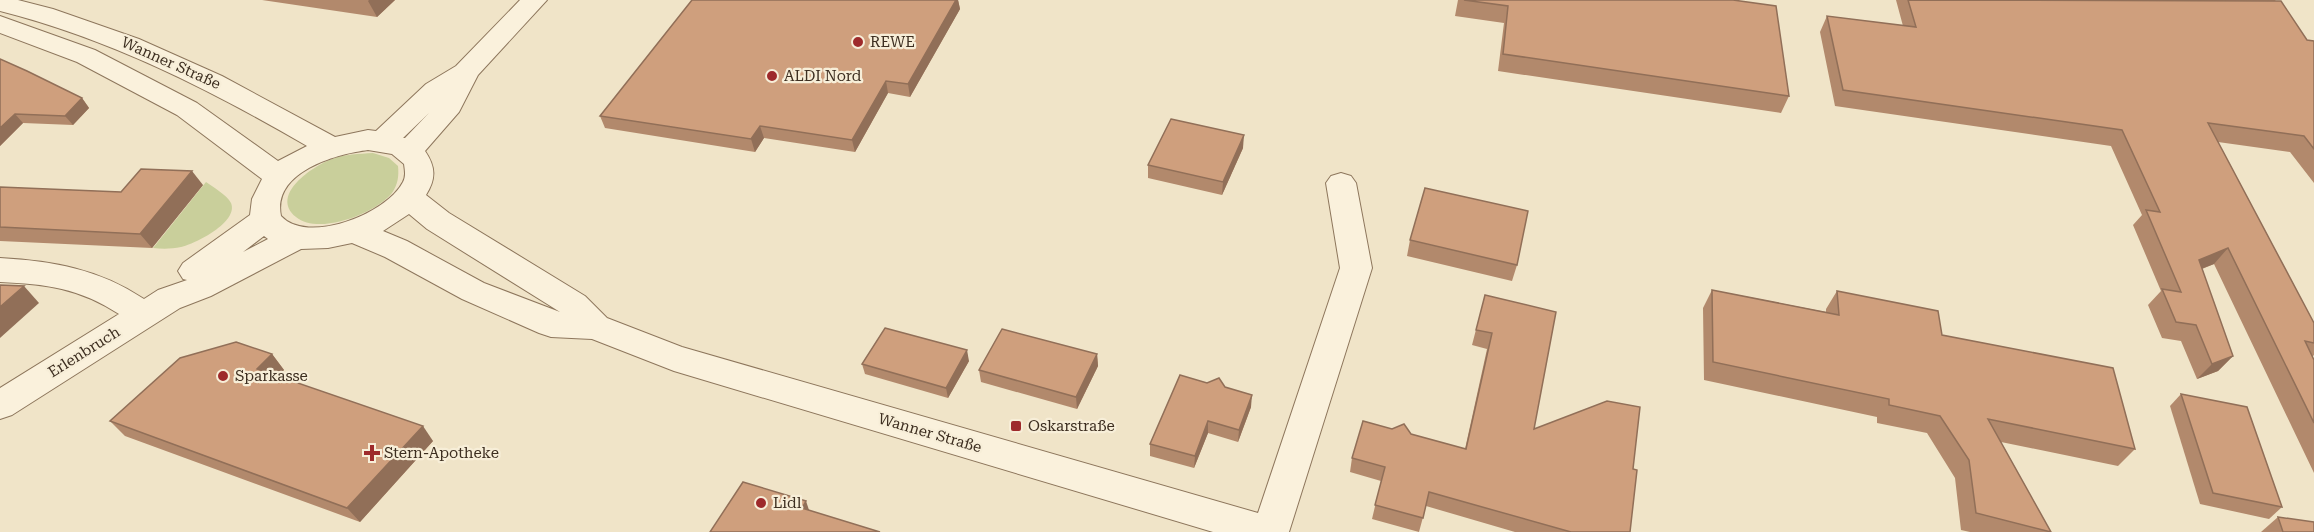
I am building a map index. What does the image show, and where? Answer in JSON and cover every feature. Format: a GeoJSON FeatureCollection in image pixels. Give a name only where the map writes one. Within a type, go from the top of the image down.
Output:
{"type":"FeatureCollection","features":[{"type":"Feature","properties":{"kind":"street"},"geometry":{"type":"LineString","coordinates":[[397,145],[443,116],[458,95],[466,72],[534,0]]}},
{"type":"Feature","properties":{"kind":"street","name":"Wanner Straße"},"geometry":{"type":"LineString","coordinates":[[0,3],[120,39],[224,87],[331,147]]}},
{"type":"Feature","properties":{"kind":"street","name":"Wanner Straße"},"geometry":{"type":"LineString","coordinates":[[0,24],[86,56],[187,109],[280,177]]}},
{"type":"Feature","properties":{"kind":"street"},"geometry":{"type":"LineString","coordinates":[[368,140],[397,145],[417,159],[420,171],[417,183],[408,197],[384,216],[353,231],[333,236],[297,237],[283,234],[266,219],[264,206],[269,192],[280,177],[294,165],[331,147],[368,140]]}},
{"type":"Feature","properties":{"kind":"street","name":"Wanner Straße"},"geometry":{"type":"LineString","coordinates":[[353,231],[396,249],[473,291],[551,324],[595,327],[674,358],[1269,532],[1356,268],[1341,183]]}},
{"type":"Feature","properties":{"kind":"street","name":"Wanner Straße"},"geometry":{"type":"LineString","coordinates":[[408,197],[438,221],[574,305],[595,327]]}},
{"type":"Feature","properties":{"kind":"street","name":"Erlenbruch"},"geometry":{"type":"LineString","coordinates":[[157,307],[190,274],[266,219]]}},
{"type":"Feature","properties":{"kind":"street","name":"Erlenbruch"},"geometry":{"type":"LineString","coordinates":[[0,405],[157,307],[200,288],[297,237]]}},
{"type":"Feature","properties":{"kind":"street"},"geometry":{"type":"LineString","coordinates":[[0,270],[37,271],[81,278],[112,292],[157,307]]}},
{"type":"Feature","properties":{"kind":"green space"},"geometry":{"type":"Polygon","coordinates":[[[373,153],[389,158],[398,166],[397,183],[392,193],[384,201],[347,220],[332,223],[306,222],[296,217],[289,208],[288,200],[291,191],[297,182],[315,168],[337,157],[373,153]]]}},
{"type":"Feature","properties":{"kind":"green space"},"geometry":{"type":"Polygon","coordinates":[[[206,182],[231,203],[232,210],[229,217],[205,237],[187,245],[153,248],[206,182]]]}},
{"type":"Feature","properties":{"kind":"building","name":"ALDI Nord"},"geometry":{"type":"Polygon","coordinates":[[[692,0],[956,0],[908,84],[886,81],[852,140],[760,126],[751,139],[600,116],[692,0]]]}},
{"type":"Feature","properties":{"kind":"building"},"geometry":{"type":"Polygon","coordinates":[[[1464,0],[1733,0],[1776,6],[1789,96],[1503,54],[1508,6],[1464,0]]]}},
{"type":"Feature","properties":{"kind":"building"},"geometry":{"type":"Polygon","coordinates":[[[1908,0],[2281,1],[2307,40],[2314,41],[2314,149],[2304,136],[2208,123],[2314,323],[2314,343],[2305,341],[2314,360],[2314,423],[2228,248],[2199,260],[2233,356],[2212,364],[2196,325],[2176,322],[2162,289],[2181,292],[2146,210],[2160,212],[2122,130],[1843,90],[1827,16],[1916,27],[1908,0]]]}},
{"type":"Feature","properties":{"kind":"building"},"geometry":{"type":"Polygon","coordinates":[[[0,59],[82,98],[65,116],[15,114],[0,128],[0,59]]]}},
{"type":"Feature","properties":{"kind":"building"},"geometry":{"type":"Polygon","coordinates":[[[1171,119],[1244,135],[1223,182],[1148,165],[1171,119]]]}},
{"type":"Feature","properties":{"kind":"building"},"geometry":{"type":"Polygon","coordinates":[[[141,169],[192,171],[140,234],[0,227],[0,187],[121,192],[141,169]]]}},
{"type":"Feature","properties":{"kind":"building"},"geometry":{"type":"Polygon","coordinates":[[[1425,188],[1528,211],[1517,265],[1410,240],[1425,188]]]}},
{"type":"Feature","properties":{"kind":"building"},"geometry":{"type":"Polygon","coordinates":[[[0,285],[24,286],[0,307],[0,285]]]}},
{"type":"Feature","properties":{"kind":"building"},"geometry":{"type":"Polygon","coordinates":[[[1712,290],[1839,315],[1837,291],[1938,311],[1942,335],[2113,368],[2135,449],[1988,419],[2051,532],[1976,513],[1969,460],[1940,416],[1889,405],[1889,399],[1713,362],[1712,290]]]}},
{"type":"Feature","properties":{"kind":"building"},"geometry":{"type":"Polygon","coordinates":[[[1485,295],[1556,312],[1534,429],[1607,401],[1640,407],[1633,469],[1637,470],[1630,532],[1571,532],[1429,492],[1423,518],[1375,505],[1385,467],[1352,458],[1363,421],[1392,429],[1404,424],[1411,434],[1466,449],[1492,333],[1476,330],[1485,295]]]}},
{"type":"Feature","properties":{"kind":"building"},"geometry":{"type":"Polygon","coordinates":[[[885,328],[967,350],[946,388],[862,364],[885,328]]]}},
{"type":"Feature","properties":{"kind":"building"},"geometry":{"type":"Polygon","coordinates":[[[1002,329],[1097,354],[1076,397],[979,370],[1002,329]]]}},
{"type":"Feature","properties":{"kind":"building"},"geometry":{"type":"Polygon","coordinates":[[[236,342],[272,354],[257,369],[423,426],[347,508],[110,421],[180,358],[236,342]]]}},
{"type":"Feature","properties":{"kind":"building"},"geometry":{"type":"Polygon","coordinates":[[[1180,375],[1207,383],[1219,378],[1225,387],[1252,395],[1239,430],[1208,421],[1195,456],[1150,444],[1180,375]]]}},
{"type":"Feature","properties":{"kind":"building"},"geometry":{"type":"Polygon","coordinates":[[[2181,394],[2247,407],[2282,507],[2213,493],[2181,394]]]}},
{"type":"Feature","properties":{"kind":"building"},"geometry":{"type":"Polygon","coordinates":[[[743,482],[806,501],[802,508],[880,532],[710,532],[743,482]]]}},
{"type":"Feature","properties":{"kind":"building"},"geometry":{"type":"Polygon","coordinates":[[[2278,517],[2314,522],[2314,532],[2283,532],[2278,517]]]}},
{"type":"Feature","properties":{"kind":"place","name":"REWE"},"geometry":{"type":"Point","coordinates":[858,42]}},
{"type":"Feature","properties":{"kind":"place","name":"ALDI Nord"},"geometry":{"type":"Point","coordinates":[772,76]}},
{"type":"Feature","properties":{"kind":"place","name":"Sparkasse"},"geometry":{"type":"Point","coordinates":[223,376]}},
{"type":"Feature","properties":{"kind":"place","name":"Oskarstraße"},"geometry":{"type":"Point","coordinates":[1016,426]}},
{"type":"Feature","properties":{"kind":"place","name":"Stern-Apotheke"},"geometry":{"type":"Point","coordinates":[372,453]}},
{"type":"Feature","properties":{"kind":"place","name":"Lidl"},"geometry":{"type":"Point","coordinates":[761,503]}}]}
